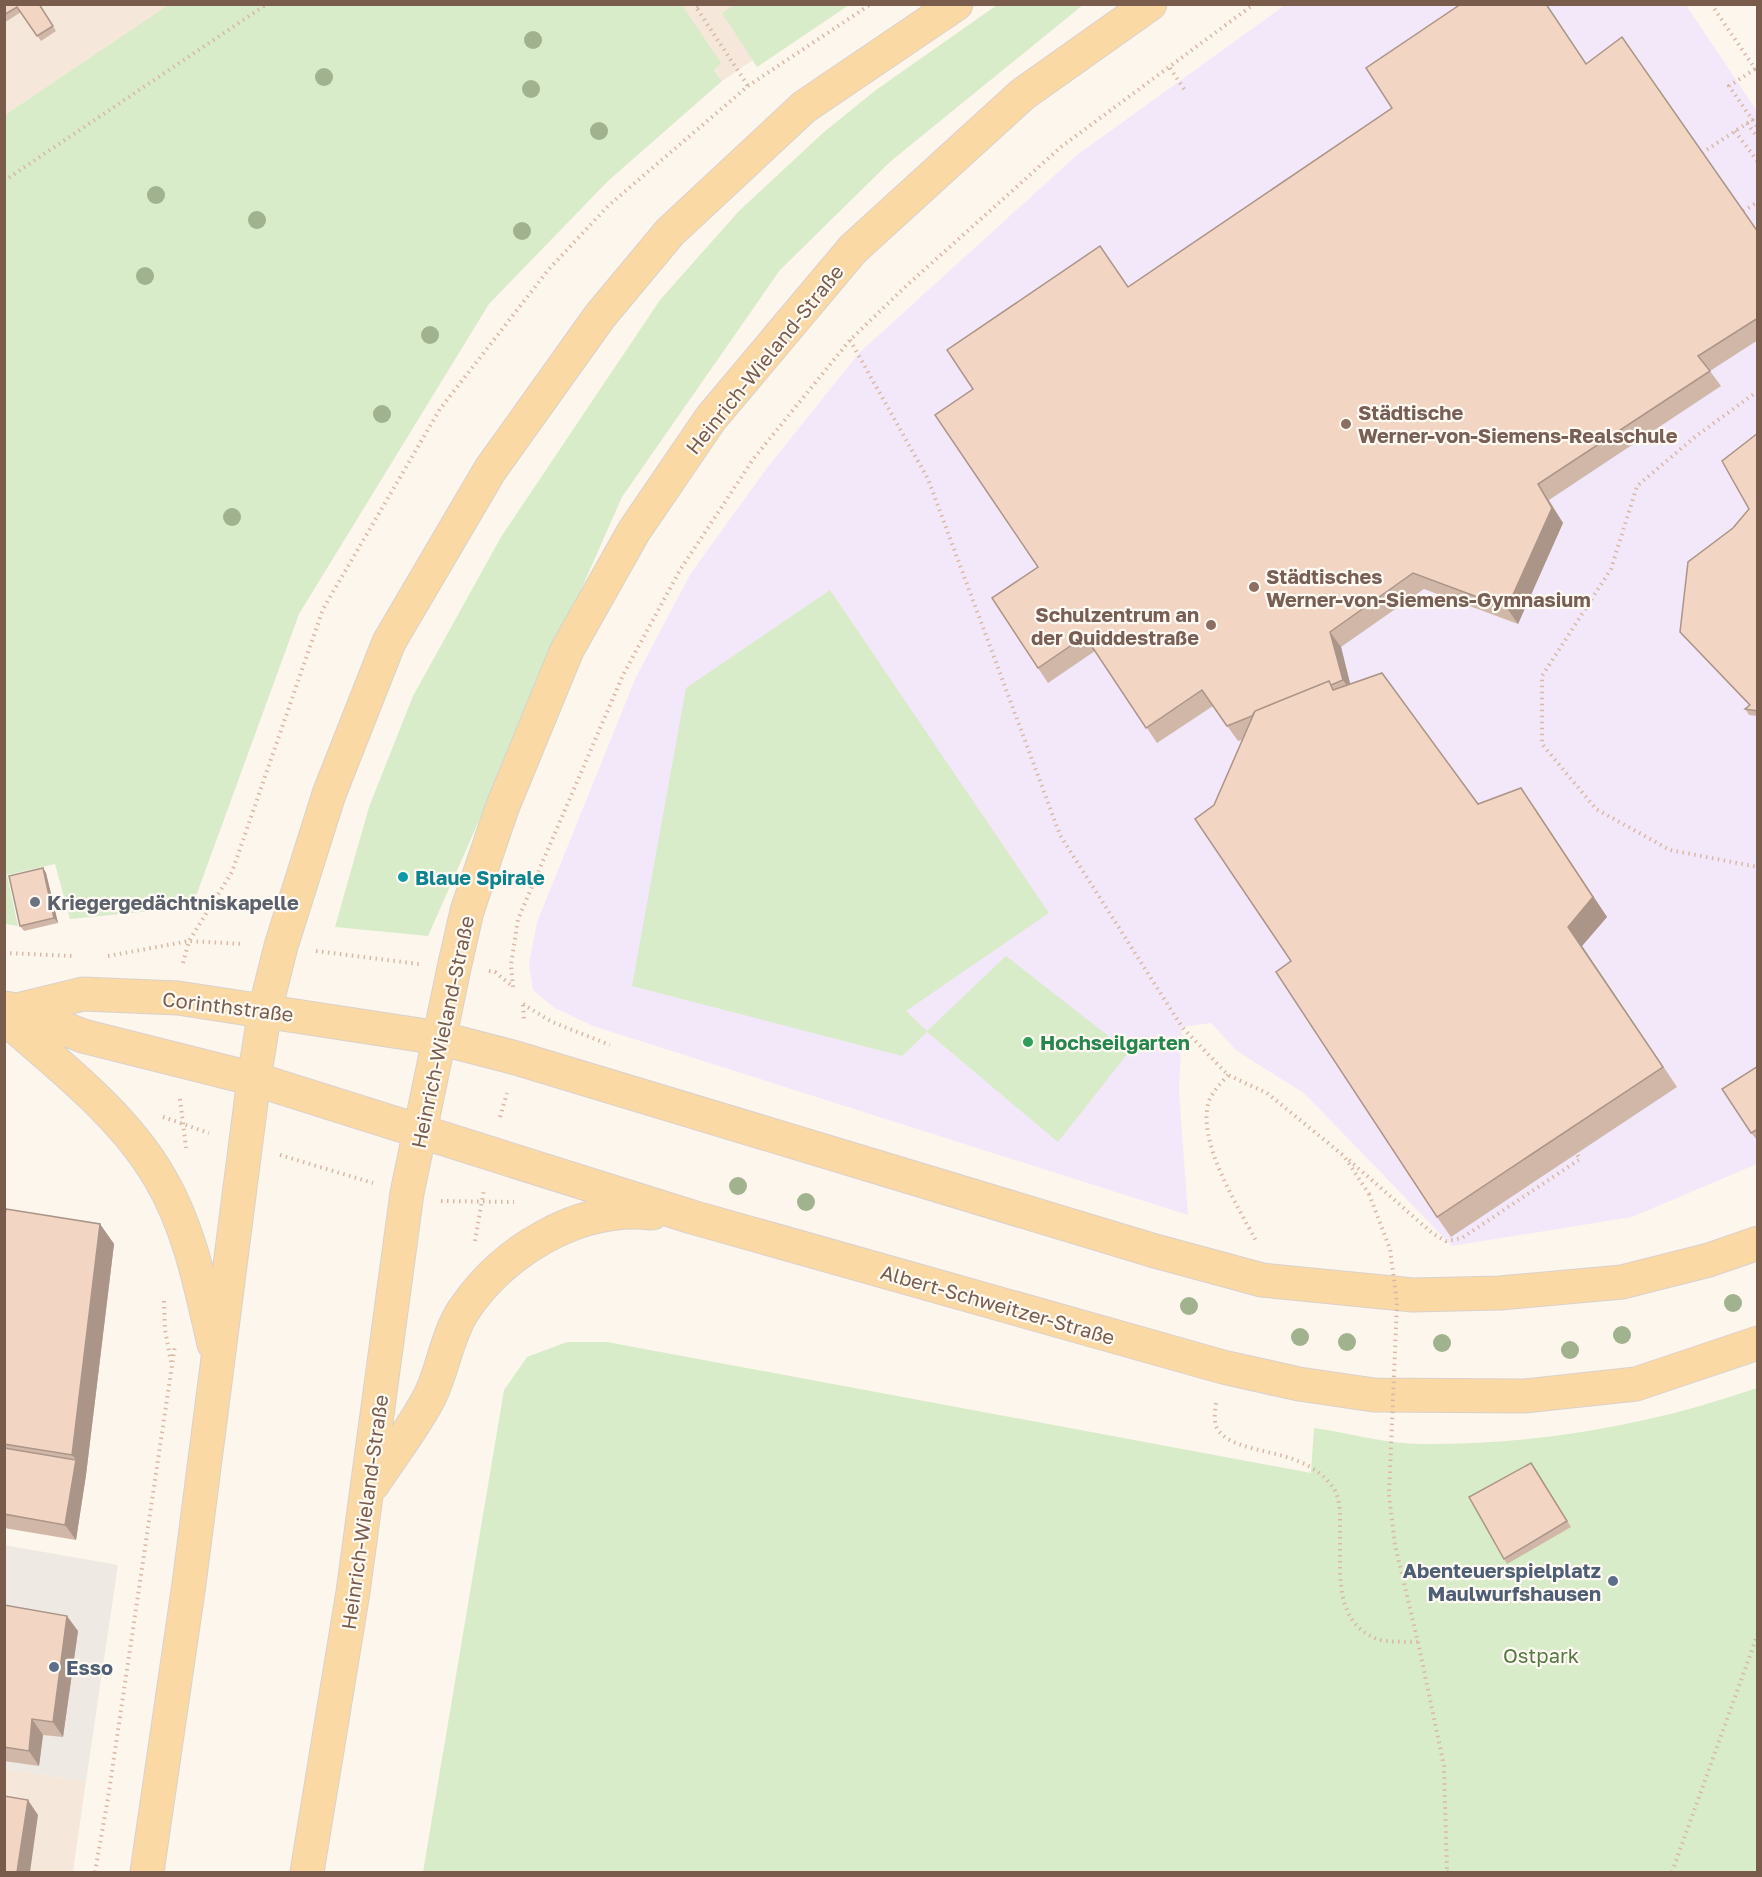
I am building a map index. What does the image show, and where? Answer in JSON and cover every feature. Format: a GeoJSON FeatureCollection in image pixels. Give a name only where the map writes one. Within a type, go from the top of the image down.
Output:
{"type":"FeatureCollection","features":[{"type":"Feature","properties":{"kind":"main road"},"geometry":{"type":"LineString","coordinates":[[147,1872],[265,1010],[281,946],[329,794],[389,642],[490,470],[600,316],[670,232],[804,107],[957,4]]}},
{"type":"Feature","properties":{"kind":"main road","name":"Heinrich-Wieland-Straße"},"geometry":{"type":"LineString","coordinates":[[308,1872],[367,1493],[407,1193],[439,1038],[467,911],[502,808],[567,650],[634,531],[711,418],[853,249],[1023,94],[1150,4]]}},
{"type":"Feature","properties":{"kind":"main road","name":"Corinthstraße"},"geometry":{"type":"LineString","coordinates":[[9,1012],[83,994],[178,998],[439,1038]]}},
{"type":"Feature","properties":{"kind":"main road"},"geometry":{"type":"LineString","coordinates":[[9,1012],[84,1035],[254,1079]]}},
{"type":"Feature","properties":{"kind":"main road"},"geometry":{"type":"LineString","coordinates":[[9,1012],[127,1132],[160,1179],[192,1254],[218,1363]]}},
{"type":"Feature","properties":{"kind":"main road"},"geometry":{"type":"LineString","coordinates":[[439,1038],[516,1058],[1122,1241],[1262,1280],[1413,1295],[1500,1293],[1622,1282],[1709,1260],[1758,1243]]}},
{"type":"Feature","properties":{"kind":"main road","name":"Albert-Schweitzer-Straße"},"geometry":{"type":"LineString","coordinates":[[254,1079],[692,1217],[1223,1367],[1299,1384],[1374,1395],[1524,1396],[1636,1384],[1758,1343]]}},
{"type":"Feature","properties":{"kind":"main road"},"geometry":{"type":"LineString","coordinates":[[367,1493],[429,1396],[462,1312],[500,1266],[539,1238],[609,1214],[643,1212],[692,1217]]}},
{"type":"Feature","properties":{"kind":"path"},"geometry":{"type":"LineString","coordinates":[[4,181],[267,4]]}},
{"type":"Feature","properties":{"kind":"path"},"geometry":{"type":"LineString","coordinates":[[702,4],[695,6],[748,86]]}},
{"type":"Feature","properties":{"kind":"path"},"geometry":{"type":"LineString","coordinates":[[106,956],[189,941],[281,946],[495,972],[513,987],[511,965],[518,919],[623,675],[680,570],[754,458],[850,340],[904,288],[1061,147],[1254,4]]}},
{"type":"Feature","properties":{"kind":"path"},"geometry":{"type":"LineString","coordinates":[[1711,4],[1756,71],[1729,86],[1758,128]]}},
{"type":"Feature","properties":{"kind":"path"},"geometry":{"type":"LineString","coordinates":[[1170,68],[1186,92]]}},
{"type":"Feature","properties":{"kind":"path"},"geometry":{"type":"LineString","coordinates":[[1702,153],[1758,116]]}},
{"type":"Feature","properties":{"kind":"path"},"geometry":{"type":"LineString","coordinates":[[1747,123],[1758,138]]}},
{"type":"Feature","properties":{"kind":"path"},"geometry":{"type":"LineString","coordinates":[[1735,131],[1758,162]]}},
{"type":"Feature","properties":{"kind":"path"},"geometry":{"type":"LineString","coordinates":[[1743,211],[1758,202]]}},
{"type":"Feature","properties":{"kind":"path"},"geometry":{"type":"LineString","coordinates":[[850,340],[928,479],[1060,836],[1182,1027],[1228,1075],[1267,1093],[1432,1233],[1446,1241],[1462,1238],[1580,1159],[1577,1154]]}},
{"type":"Feature","properties":{"kind":"path"},"geometry":{"type":"LineString","coordinates":[[1758,391],[1696,436],[1637,486],[1611,569],[1542,676],[1542,744],[1596,809],[1670,850],[1758,867]]}},
{"type":"Feature","properties":{"kind":"path"},"geometry":{"type":"LineString","coordinates":[[4,953],[83,956]]}},
{"type":"Feature","properties":{"kind":"path"},"geometry":{"type":"LineString","coordinates":[[183,1124],[437,1201],[481,1202],[490,1153],[524,1022],[524,1004]]}},
{"type":"Feature","properties":{"kind":"path"},"geometry":{"type":"LineString","coordinates":[[1228,1075],[1209,1100],[1206,1126],[1226,1185],[1259,1247]]}},
{"type":"Feature","properties":{"kind":"path"},"geometry":{"type":"LineString","coordinates":[[1344,1156],[1369,1194],[1390,1249],[1397,1303],[1389,1495],[1395,1545],[1444,1766],[1447,1872],[1453,1872]]}},
{"type":"Feature","properties":{"kind":"path"},"geometry":{"type":"LineString","coordinates":[[94,1872],[108,1798],[171,1364],[165,1330],[164,1294]]}},
{"type":"Feature","properties":{"kind":"path"},"geometry":{"type":"LineString","coordinates":[[1216,1400],[1215,1417],[1218,1430],[1231,1441],[1293,1458],[1324,1475],[1336,1493],[1340,1514],[1341,1596],[1355,1624],[1377,1639],[1418,1641]]}},
{"type":"Feature","properties":{"kind":"path"},"geometry":{"type":"LineString","coordinates":[[1672,1872],[1758,1633]]}},
{"type":"Feature","properties":{"kind":"shaded area"},"geometry":{"type":"Polygon","coordinates":[[[5,5],[170,5],[5,115],[5,5]]]}},
{"type":"Feature","properties":{"kind":"shaded area"},"geometry":{"type":"Polygon","coordinates":[[[671,5],[834,5],[722,81],[671,5]]]}},
{"type":"Feature","properties":{"kind":"shaded area","name":"Schulzentrum an der Quiddestraße"},"geometry":{"type":"Polygon","coordinates":[[[1285,5],[1686,5],[1757,111],[1757,1164],[1632,1217],[1452,1246],[1305,1094],[1237,1051],[1211,1023],[1182,1027],[1179,1091],[1188,1215],[593,1026],[555,1008],[533,990],[529,964],[537,922],[636,677],[691,573],[767,468],[859,353],[1077,155],[1285,5]]]}},
{"type":"Feature","properties":{"kind":"shaded area","name":"Esso"},"geometry":{"type":"Polygon","coordinates":[[[4,1545],[118,1565],[86,1781],[5,1769],[4,1545]]]}},
{"type":"Feature","properties":{"kind":"shaded area"},"geometry":{"type":"Polygon","coordinates":[[[4,1769],[86,1781],[73,1872],[5,1872],[4,1769]]]}},
{"type":"Feature","properties":{"kind":"green space"},"geometry":{"type":"Polygon","coordinates":[[[170,4],[682,5],[721,63],[714,70],[722,81],[608,181],[489,304],[299,614],[192,907],[70,919],[55,864],[7,875],[18,926],[5,924],[5,115],[170,4]]]}},
{"type":"Feature","properties":{"kind":"green space"},"geometry":{"type":"Polygon","coordinates":[[[734,5],[849,5],[757,67],[722,13],[734,5]]]}},
{"type":"Feature","properties":{"kind":"green space"},"geometry":{"type":"Polygon","coordinates":[[[997,5],[1083,5],[891,161],[780,270],[622,497],[428,936],[335,927],[369,807],[413,696],[501,537],[660,300],[739,211],[824,132],[876,90],[997,5]]]}},
{"type":"Feature","properties":{"kind":"green space"},"geometry":{"type":"Polygon","coordinates":[[[830,590],[1049,913],[906,1011],[927,1031],[1006,956],[1129,1052],[1058,1142],[927,1032],[902,1056],[632,986],[686,688],[830,590]]]}},
{"type":"Feature","properties":{"kind":"green space","name":"Ostpark"},"geometry":{"type":"Polygon","coordinates":[[[567,1342],[607,1342],[1311,1473],[1314,1428],[1409,1444],[1508,1441],[1634,1422],[1717,1401],[1757,1388],[1757,1872],[423,1872],[504,1390],[527,1357],[567,1342]]]}},
{"type":"Feature","properties":{"kind":"building"},"geometry":{"type":"Polygon","coordinates":[[[4,4],[39,4],[53,26],[37,36],[17,7],[4,15],[4,4]]]}},
{"type":"Feature","properties":{"kind":"building"},"geometry":{"type":"Polygon","coordinates":[[[1461,4],[1546,4],[1586,64],[1622,37],[1758,232],[1758,318],[1698,356],[1710,371],[1538,484],[1552,508],[1507,608],[1413,573],[1330,632],[1343,680],[1331,685],[1329,681],[1255,711],[1252,716],[1227,726],[1202,690],[1146,728],[1085,636],[1038,668],[992,598],[1038,567],[935,415],[973,389],[947,350],[1100,246],[1128,287],[1392,108],[1366,68],[1461,4]]]}},
{"type":"Feature","properties":{"kind":"building"},"geometry":{"type":"Polygon","coordinates":[[[1758,433],[1758,711],[1745,709],[1750,705],[1680,632],[1688,562],[1733,528],[1749,509],[1722,461],[1758,433]]]}},
{"type":"Feature","properties":{"kind":"building"},"geometry":{"type":"Polygon","coordinates":[[[1382,673],[1478,804],[1521,788],[1593,897],[1568,927],[1663,1067],[1437,1217],[1276,972],[1291,961],[1195,819],[1214,805],[1255,711],[1329,681],[1333,690],[1382,673]]]}},
{"type":"Feature","properties":{"kind":"building","name":"Kriegergedächtniskapelle"},"geometry":{"type":"Polygon","coordinates":[[[43,868],[54,918],[20,926],[9,876],[43,868]]]}},
{"type":"Feature","properties":{"kind":"building"},"geometry":{"type":"Polygon","coordinates":[[[1758,1066],[1758,1129],[1751,1133],[1722,1089],[1758,1066]]]}},
{"type":"Feature","properties":{"kind":"building"},"geometry":{"type":"Polygon","coordinates":[[[6,1209],[100,1224],[72,1455],[4,1444],[4,1220],[6,1209]]]}},
{"type":"Feature","properties":{"kind":"building"},"geometry":{"type":"Polygon","coordinates":[[[4,1448],[76,1460],[65,1525],[4,1514],[4,1448]]]}},
{"type":"Feature","properties":{"kind":"building"},"geometry":{"type":"Polygon","coordinates":[[[1531,1463],[1567,1521],[1504,1559],[1469,1497],[1531,1463]]]}},
{"type":"Feature","properties":{"kind":"building"},"geometry":{"type":"Polygon","coordinates":[[[4,1605],[67,1616],[53,1722],[32,1719],[29,1751],[4,1747],[4,1605]]]}},
{"type":"Feature","properties":{"kind":"building"},"geometry":{"type":"Polygon","coordinates":[[[4,1796],[28,1800],[17,1872],[4,1872],[4,1796]]]}},
{"type":"Feature","properties":{"kind":"place","name":"Städtische Werner-von-Siemens-Realschule"},"geometry":{"type":"Point","coordinates":[1346,424]}},
{"type":"Feature","properties":{"kind":"place","name":"Städtisches Werner-von-Siemens-Gymnasium"},"geometry":{"type":"Point","coordinates":[1254,587]}},
{"type":"Feature","properties":{"kind":"place","name":"Schulzentrum an der Quiddestraße"},"geometry":{"type":"Point","coordinates":[1211,625]}},
{"type":"Feature","properties":{"kind":"place","name":"Blaue Spirale"},"geometry":{"type":"Point","coordinates":[403,877]}},
{"type":"Feature","properties":{"kind":"place","name":"Kriegergedächtniskapelle"},"geometry":{"type":"Point","coordinates":[35,902]}},
{"type":"Feature","properties":{"kind":"place","name":"Hochseilgarten"},"geometry":{"type":"Point","coordinates":[1028,1042]}},
{"type":"Feature","properties":{"kind":"place","name":"Abenteuerspielplatz Maulwurfshausen"},"geometry":{"type":"Point","coordinates":[1613,1581]}},
{"type":"Feature","properties":{"kind":"place","name":"Esso"},"geometry":{"type":"Point","coordinates":[54,1667]}}]}
